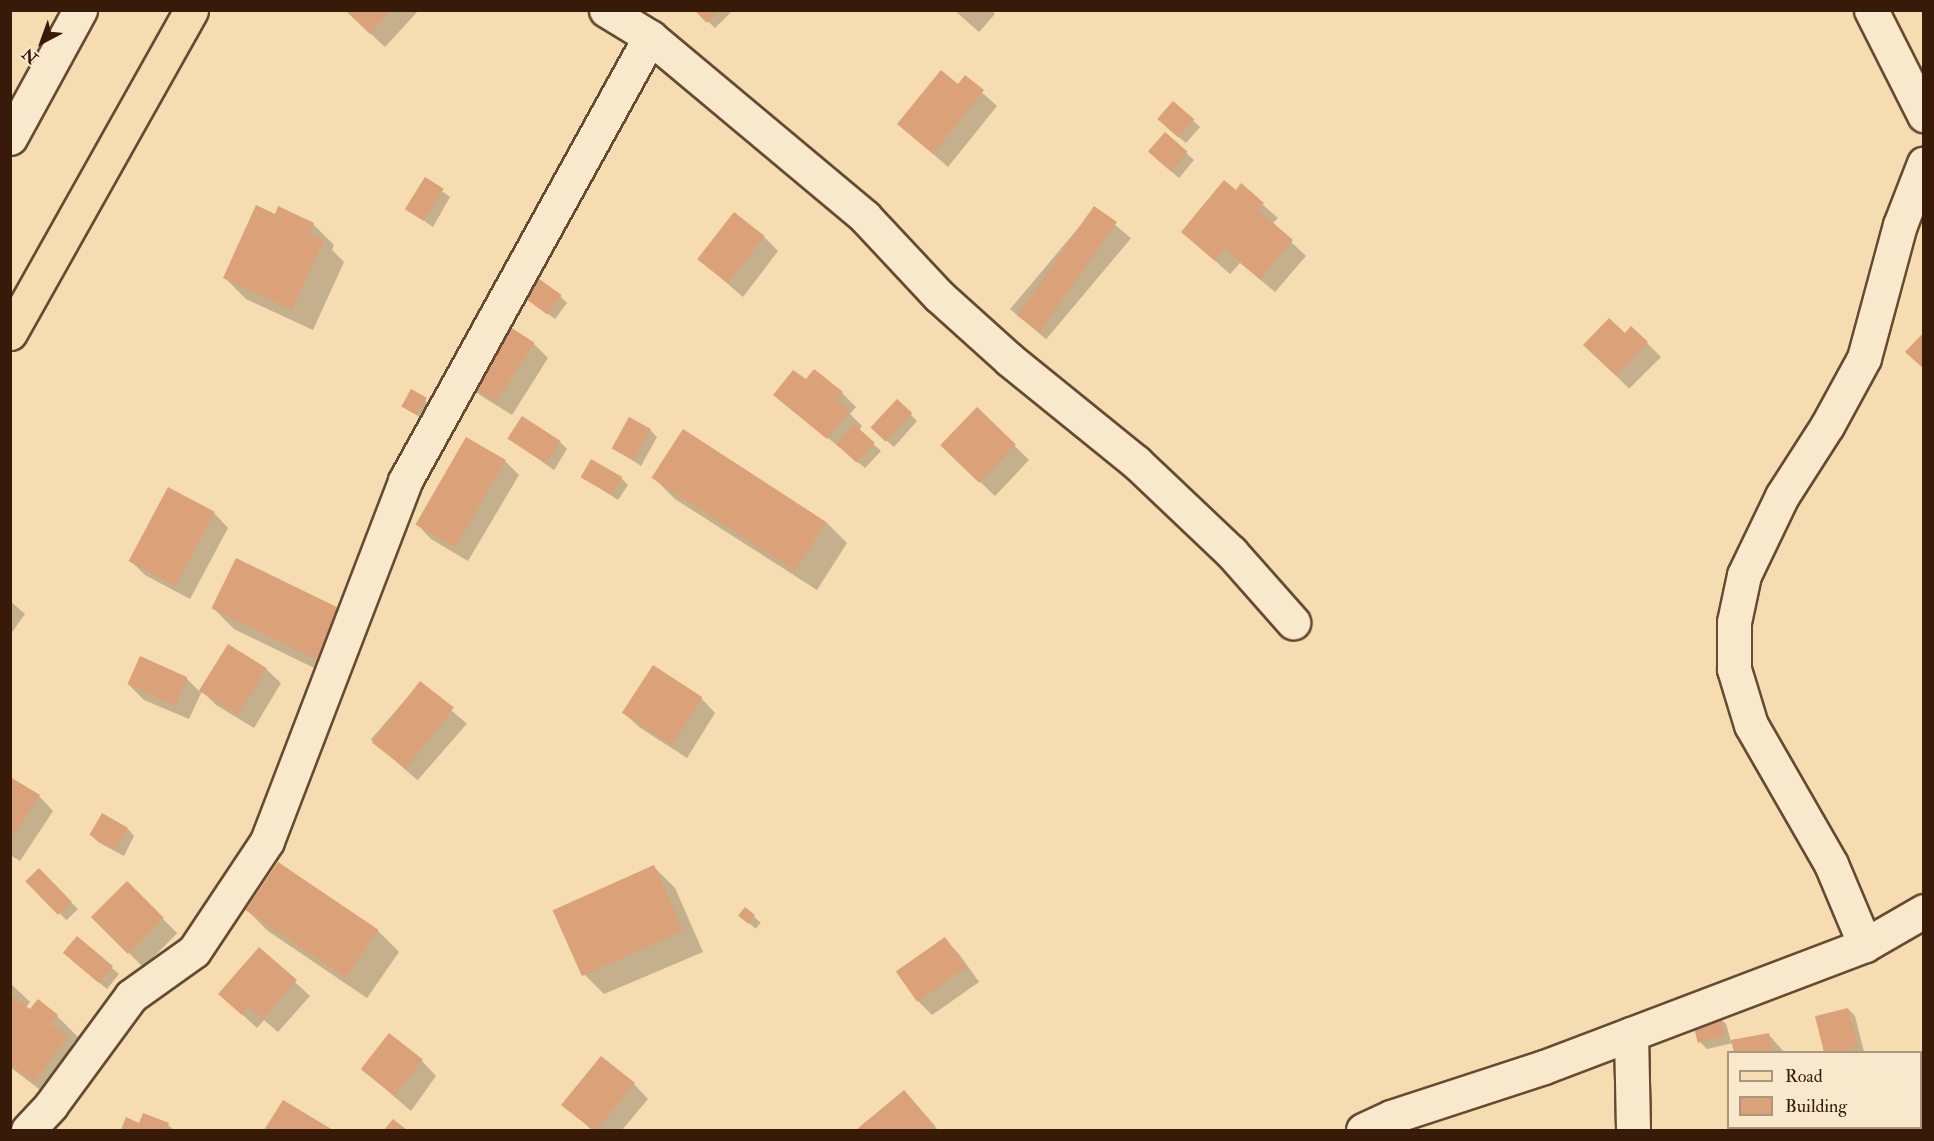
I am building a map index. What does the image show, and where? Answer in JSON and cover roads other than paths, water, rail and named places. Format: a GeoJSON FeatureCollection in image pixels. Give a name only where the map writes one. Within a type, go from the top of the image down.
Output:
{"type":"FeatureCollection","features":[{"type":"Feature","properties":{"kind":"main road"},"geometry":{"type":"LineString","coordinates":[[10,333],[191,10]]}},
{"type":"Feature","properties":{"kind":"street"},"geometry":{"type":"LineString","coordinates":[[10,138],[80,10]]}},
{"type":"Feature","properties":{"kind":"street"},"geometry":{"type":"LineString","coordinates":[[606,10],[650,37],[865,217],[939,296],[1010,360],[1136,462],[1231,552],[1293,622]]}},
{"type":"Feature","properties":{"kind":"street"},"geometry":{"type":"LineString","coordinates":[[1870,10],[1923,115]]}},
{"type":"Feature","properties":{"kind":"street"},"geometry":{"type":"LineString","coordinates":[[28,1131],[51,1105],[131,996],[194,951],[267,841],[405,481],[650,37]]}},
{"type":"Feature","properties":{"kind":"street"},"geometry":{"type":"LineString","coordinates":[[1864,945],[1831,864],[1751,725],[1734,669],[1734,622],[1744,575],[1782,496],[1827,426],[1864,358],[1900,225],[1923,163]]}},
{"type":"Feature","properties":{"kind":"street"},"geometry":{"type":"LineString","coordinates":[[1363,1131],[1391,1117],[1544,1067],[1864,945],[1923,911]]}},
{"type":"Feature","properties":{"kind":"street"},"geometry":{"type":"LineString","coordinates":[[1631,1034],[1633,1131]]}}]}
